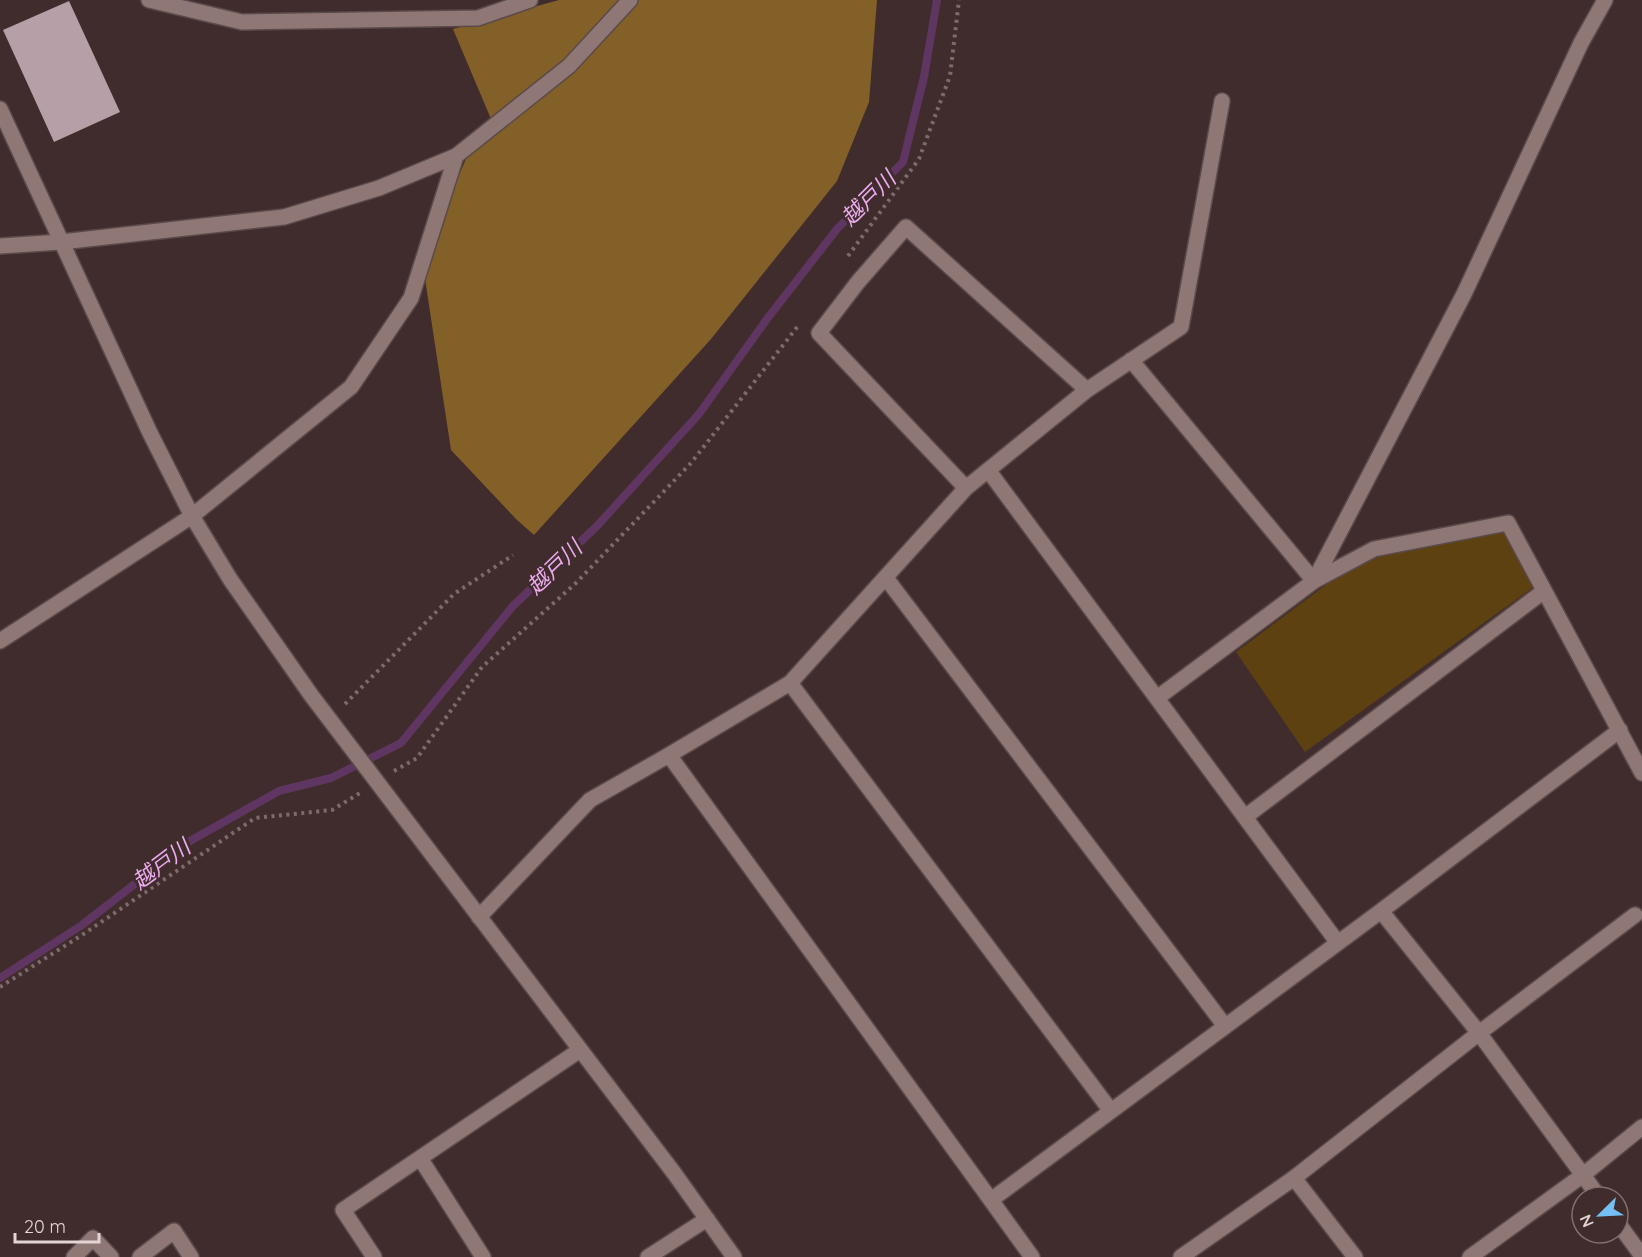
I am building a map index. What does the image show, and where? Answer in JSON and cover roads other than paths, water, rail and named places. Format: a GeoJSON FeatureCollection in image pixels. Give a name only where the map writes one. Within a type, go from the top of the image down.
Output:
{"type":"FeatureCollection","features":[{"type":"Feature","properties":{"kind":"street"},"geometry":{"type":"LineString","coordinates":[[149,0],[242,22],[478,18],[530,0]]}},
{"type":"Feature","properties":{"kind":"street"},"geometry":{"type":"LineString","coordinates":[[0,246],[61,242],[284,217],[379,188],[456,156],[569,66],[630,0]]}},
{"type":"Feature","properties":{"kind":"street"},"geometry":{"type":"LineString","coordinates":[[1314,581],[1464,294],[1581,43],[1605,0]]}},
{"type":"Feature","properties":{"kind":"street"},"geometry":{"type":"LineString","coordinates":[[479,917],[590,800],[790,683],[966,488],[1087,390],[1181,327],[1222,101]]}},
{"type":"Feature","properties":{"kind":"street"},"geometry":{"type":"LineString","coordinates":[[0,109],[150,433],[192,516],[230,579],[331,723],[734,1257]]}},
{"type":"Feature","properties":{"kind":"street"},"geometry":{"type":"LineString","coordinates":[[0,641],[192,516],[351,387],[411,298],[456,156]]}},
{"type":"Feature","properties":{"kind":"street"},"geometry":{"type":"LineString","coordinates":[[966,488],[819,333],[858,282],[906,227],[1087,390]]}},
{"type":"Feature","properties":{"kind":"street"},"geometry":{"type":"LineString","coordinates":[[1131,360],[1314,581]]}},
{"type":"Feature","properties":{"kind":"street"},"geometry":{"type":"LineString","coordinates":[[988,470],[1338,943]]}},
{"type":"Feature","properties":{"kind":"street"},"geometry":{"type":"LineString","coordinates":[[1157,698],[1314,581],[1374,549],[1508,523],[1642,773]]}},
{"type":"Feature","properties":{"kind":"street"},"geometry":{"type":"LineString","coordinates":[[886,578],[1225,1026]]}},
{"type":"Feature","properties":{"kind":"street"},"geometry":{"type":"LineString","coordinates":[[1245,817],[1544,591]]}},
{"type":"Feature","properties":{"kind":"street"},"geometry":{"type":"LineString","coordinates":[[790,683],[1111,1111]]}},
{"type":"Feature","properties":{"kind":"street"},"geometry":{"type":"LineString","coordinates":[[991,1200],[1381,911],[1620,730]]}},
{"type":"Feature","properties":{"kind":"street"},"geometry":{"type":"LineString","coordinates":[[669,755],[1032,1257]]}},
{"type":"Feature","properties":{"kind":"street"},"geometry":{"type":"LineString","coordinates":[[1381,911],[1479,1033],[1590,1185]]}},
{"type":"Feature","properties":{"kind":"street"},"geometry":{"type":"LineString","coordinates":[[1181,1257],[1294,1178],[1479,1033],[1640,917]]}},
{"type":"Feature","properties":{"kind":"street"},"geometry":{"type":"LineString","coordinates":[[374,1257],[344,1210],[580,1050]]}},
{"type":"Feature","properties":{"kind":"street"},"geometry":{"type":"LineString","coordinates":[[1470,1257],[1583,1175],[1642,1127]]}},
{"type":"Feature","properties":{"kind":"street"},"geometry":{"type":"LineString","coordinates":[[420,1158],[483,1257]]}},
{"type":"Feature","properties":{"kind":"street"},"geometry":{"type":"LineString","coordinates":[[1294,1178],[1355,1257]]}},
{"type":"Feature","properties":{"kind":"street"},"geometry":{"type":"LineString","coordinates":[[648,1257],[707,1219]]}},
{"type":"Feature","properties":{"kind":"street"},"geometry":{"type":"LineString","coordinates":[[140,1257],[174,1230],[191,1257]]}},
{"type":"Feature","properties":{"kind":"street"},"geometry":{"type":"LineString","coordinates":[[74,1257],[93,1238],[111,1257]]}},
{"type":"Feature","properties":{"kind":"street"},"geometry":{"type":"LineString","coordinates":[[1630,1240],[1642,1257]]}},
{"type":"Feature","properties":{"kind":"waterway","name":"越戸川"},"geometry":{"type":"LineString","coordinates":[[0,978],[82,925],[190,841],[279,791],[331,778],[401,743],[513,606],[597,526],[699,414],[767,319],[837,229],[903,162],[924,77],[937,0]]}}]}
